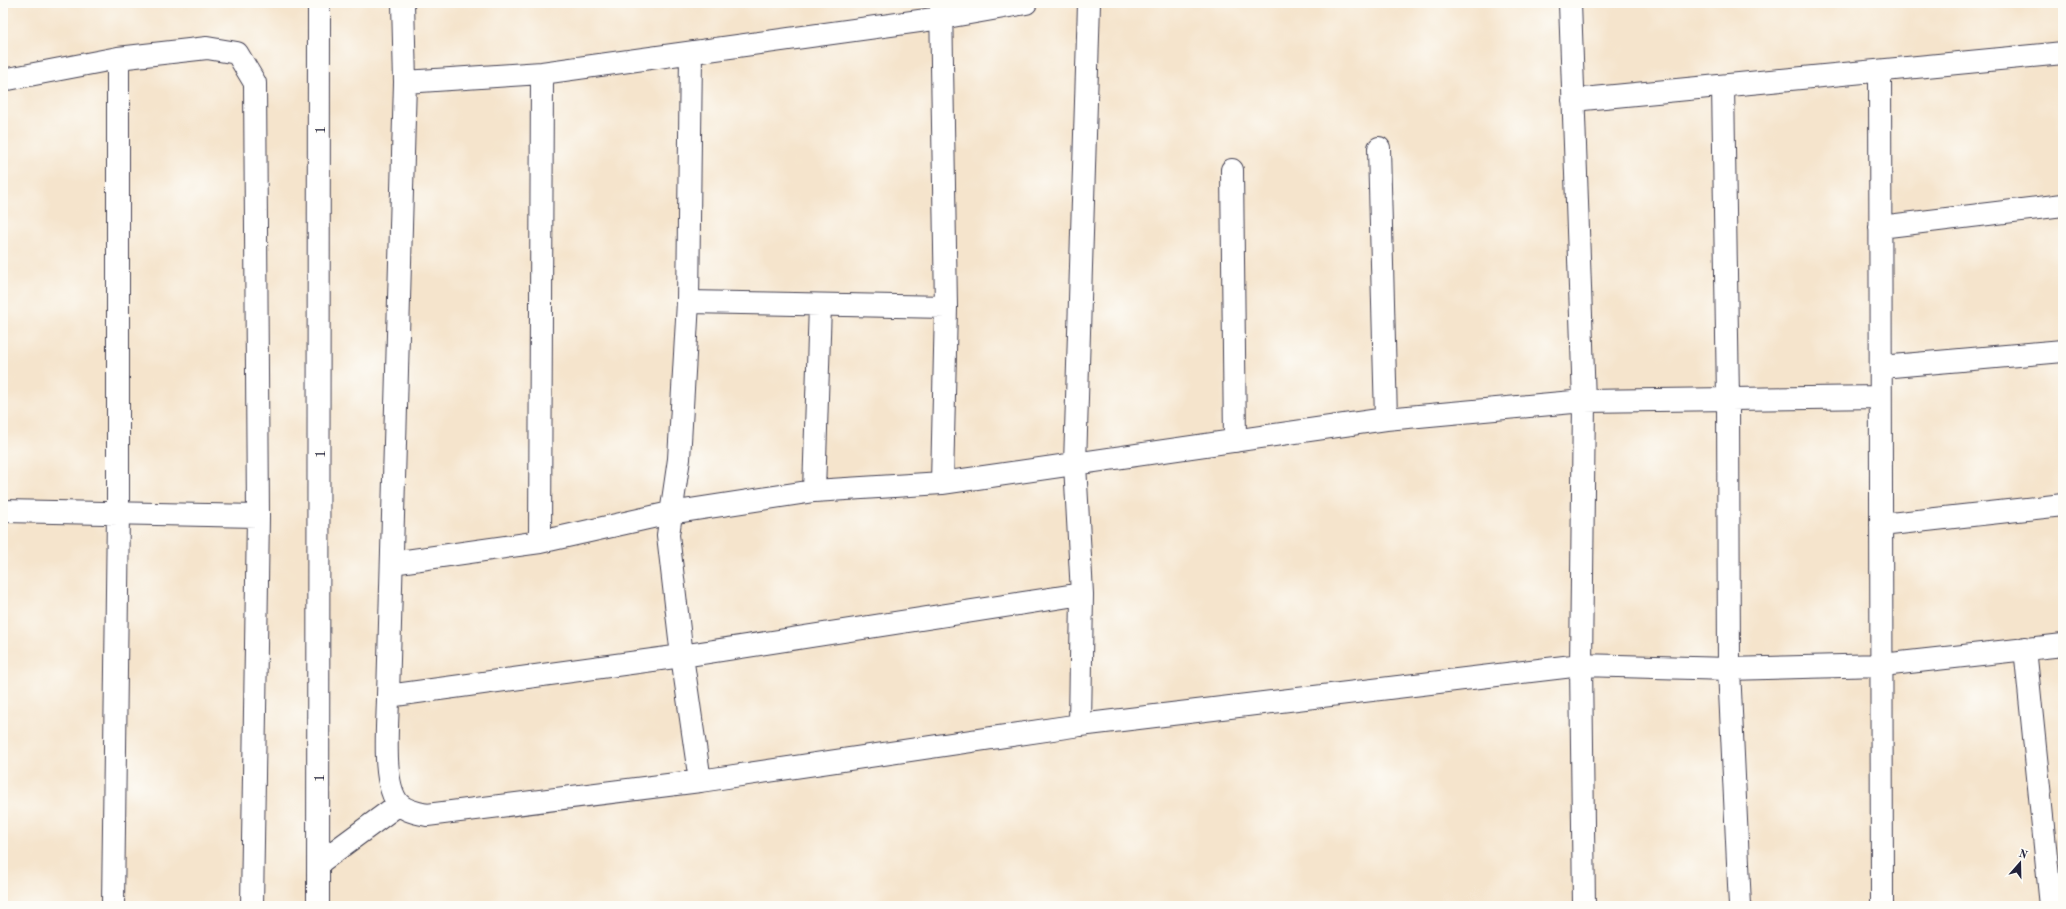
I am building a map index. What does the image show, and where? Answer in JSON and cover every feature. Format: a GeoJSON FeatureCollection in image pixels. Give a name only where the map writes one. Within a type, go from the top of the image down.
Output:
{"type":"FeatureCollection","features":[{"type":"Feature","properties":{"kind":"street","name":"1"},"geometry":{"type":"LineString","coordinates":[[318,906],[319,3]]}},
{"type":"Feature","properties":{"kind":"street"},"geometry":{"type":"LineString","coordinates":[[403,3],[405,82],[388,696],[388,774],[391,790],[399,804],[411,812],[427,816],[700,781],[1080,725],[1581,665],[1729,669],[1882,665],[2063,645]]}},
{"type":"Feature","properties":{"kind":"street"},"geometry":{"type":"LineString","coordinates":[[405,82],[542,74],[691,54],[941,10],[1026,3]]}},
{"type":"Feature","properties":{"kind":"street"},"geometry":{"type":"LineString","coordinates":[[1080,725],[1082,594],[1075,464],[1089,3]]}},
{"type":"Feature","properties":{"kind":"street"},"geometry":{"type":"LineString","coordinates":[[1570,3],[1584,401],[1581,665],[1584,906]]}},
{"type":"Feature","properties":{"kind":"street"},"geometry":{"type":"LineString","coordinates":[[941,10],[946,307],[942,483]]}},
{"type":"Feature","properties":{"kind":"street"},"geometry":{"type":"LineString","coordinates":[[3,80],[118,58],[207,48],[237,53],[255,84],[258,516],[252,906]]}},
{"type":"Feature","properties":{"kind":"street"},"geometry":{"type":"LineString","coordinates":[[1573,100],[2063,53]]}},
{"type":"Feature","properties":{"kind":"street"},"geometry":{"type":"LineString","coordinates":[[691,54],[688,302],[679,460],[670,513],[668,535],[682,656],[700,781]]}},
{"type":"Feature","properties":{"kind":"street"},"geometry":{"type":"LineString","coordinates":[[113,906],[118,513],[118,58]]}},
{"type":"Feature","properties":{"kind":"street"},"geometry":{"type":"LineString","coordinates":[[1880,71],[1882,906]]}},
{"type":"Feature","properties":{"kind":"street"},"geometry":{"type":"LineString","coordinates":[[540,542],[542,74]]}},
{"type":"Feature","properties":{"kind":"street"},"geometry":{"type":"LineString","coordinates":[[1723,86],[1728,398],[1729,669],[1740,906]]}},
{"type":"Feature","properties":{"kind":"street"},"geometry":{"type":"LineString","coordinates":[[1379,148],[1386,419]]}},
{"type":"Feature","properties":{"kind":"street"},"geometry":{"type":"LineString","coordinates":[[1232,170],[1235,441]]}},
{"type":"Feature","properties":{"kind":"street"},"geometry":{"type":"LineString","coordinates":[[1880,227],[2063,205]]}},
{"type":"Feature","properties":{"kind":"street"},"geometry":{"type":"LineString","coordinates":[[688,302],[946,307]]}},
{"type":"Feature","properties":{"kind":"street"},"geometry":{"type":"LineString","coordinates":[[814,491],[820,305]]}},
{"type":"Feature","properties":{"kind":"street"},"geometry":{"type":"LineString","coordinates":[[1881,367],[2063,351]]}},
{"type":"Feature","properties":{"kind":"street"},"geometry":{"type":"LineString","coordinates":[[392,563],[540,542],[670,513],[814,491],[942,483],[1386,419],[1584,401],[1880,397]]}},
{"type":"Feature","properties":{"kind":"street"},"geometry":{"type":"LineString","coordinates":[[1881,525],[2063,505]]}},
{"type":"Feature","properties":{"kind":"street"},"geometry":{"type":"LineString","coordinates":[[3,512],[258,516]]}},
{"type":"Feature","properties":{"kind":"street"},"geometry":{"type":"LineString","coordinates":[[388,696],[682,656],[1082,594]]}},
{"type":"Feature","properties":{"kind":"street"},"geometry":{"type":"LineString","coordinates":[[2025,648],[2051,906]]}},
{"type":"Feature","properties":{"kind":"street"},"geometry":{"type":"LineString","coordinates":[[319,864],[399,804]]}}]}
